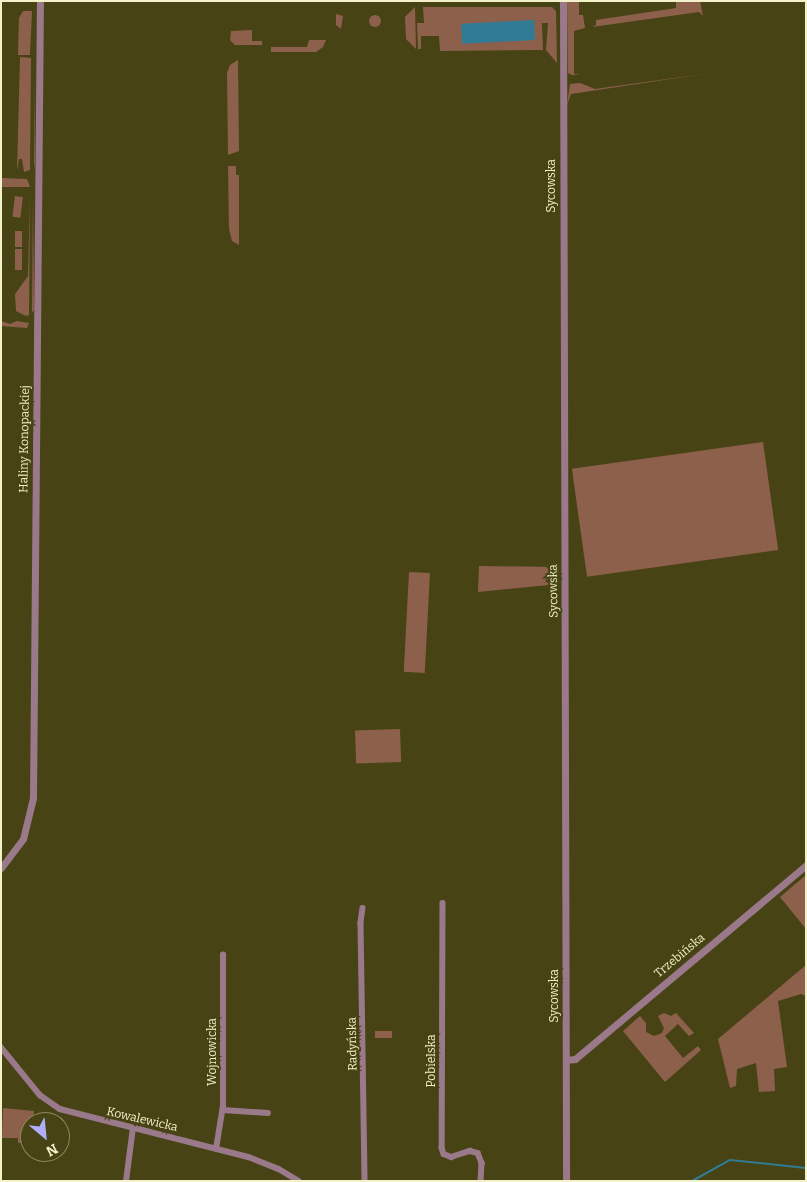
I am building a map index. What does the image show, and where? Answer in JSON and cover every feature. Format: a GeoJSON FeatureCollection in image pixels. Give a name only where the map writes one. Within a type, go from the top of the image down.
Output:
{"type":"FeatureCollection","features":[{"type":"Feature","properties":{"kind":"street","name":"Haliny Konopackiej"},"geometry":{"type":"LineString","coordinates":[[1,868],[24,838],[33,798],[40,1]]}},
{"type":"Feature","properties":{"kind":"street","name":"Sycowska"},"geometry":{"type":"LineString","coordinates":[[563,1],[566,1181]]}},
{"type":"Feature","properties":{"kind":"street","name":"Trzebińska"},"geometry":{"type":"LineString","coordinates":[[566,1060],[575,1059],[806,865]]}},
{"type":"Feature","properties":{"kind":"street","name":"Pobielska"},"geometry":{"type":"LineString","coordinates":[[443,903],[442,1148],[444,1154],[452,1157],[470,1151],[478,1153],[482,1163],[481,1181]]}},
{"type":"Feature","properties":{"kind":"street","name":"Radyńska"},"geometry":{"type":"LineString","coordinates":[[363,908],[361,923],[365,1181]]}},
{"type":"Feature","properties":{"kind":"street","name":"Wojnowicka"},"geometry":{"type":"LineString","coordinates":[[216,1149],[223,1110],[223,955]]}},
{"type":"Feature","properties":{"kind":"street","name":"Kowalewicka"},"geometry":{"type":"LineString","coordinates":[[1,1047],[35,1090],[55,1107],[270,1164],[299,1181]]}},
{"type":"Feature","properties":{"kind":"street"},"geometry":{"type":"LineString","coordinates":[[223,1110],[268,1113]]}},
{"type":"Feature","properties":{"kind":"street"},"geometry":{"type":"LineString","coordinates":[[126,1181],[133,1128]]}},
{"type":"Feature","properties":{"kind":"shaded area"},"geometry":{"type":"Polygon","coordinates":[[[567,1],[579,1],[579,15],[583,15],[585,28],[574,31],[574,74],[580,75],[572,75],[568,73],[567,1]]]}},
{"type":"Feature","properties":{"kind":"shaded area"},"geometry":{"type":"Polygon","coordinates":[[[676,1],[700,1],[703,16],[699,12],[592,27],[596,25],[596,20],[676,8],[676,1]]]}},
{"type":"Feature","properties":{"kind":"shaded area"},"geometry":{"type":"Polygon","coordinates":[[[415,7],[416,49],[406,39],[405,17],[415,7]]]}},
{"type":"Feature","properties":{"kind":"shaded area"},"geometry":{"type":"Polygon","coordinates":[[[423,7],[552,7],[556,11],[557,63],[546,50],[548,23],[542,23],[543,50],[440,51],[439,36],[421,36],[421,49],[418,49],[417,23],[424,23],[423,7]]]}},
{"type":"Feature","properties":{"kind":"shaded area"},"geometry":{"type":"Polygon","coordinates":[[[23,11],[32,11],[30,55],[18,55],[19,18],[23,11]]]}},
{"type":"Feature","properties":{"kind":"shaded area"},"geometry":{"type":"Polygon","coordinates":[[[336,14],[343,16],[341,29],[336,25],[336,14]]]}},
{"type":"Feature","properties":{"kind":"shaded area"},"geometry":{"type":"Polygon","coordinates":[[[373,15],[377,15],[381,21],[377,27],[373,27],[369,23],[369,19],[373,15]]]}},
{"type":"Feature","properties":{"kind":"shaded area"},"geometry":{"type":"Polygon","coordinates":[[[252,30],[252,41],[262,41],[262,45],[235,45],[230,40],[231,31],[252,30]]]}},
{"type":"Feature","properties":{"kind":"shaded area"},"geometry":{"type":"Polygon","coordinates":[[[309,40],[326,40],[323,47],[316,52],[271,52],[271,47],[307,47],[309,40]]]}},
{"type":"Feature","properties":{"kind":"shaded area"},"geometry":{"type":"Polygon","coordinates":[[[20,57],[31,58],[30,170],[24,172],[22,159],[19,159],[17,171],[20,57]]]}},
{"type":"Feature","properties":{"kind":"shaded area"},"geometry":{"type":"Polygon","coordinates":[[[238,60],[239,151],[228,155],[227,73],[230,65],[238,60]]]}},
{"type":"Feature","properties":{"kind":"shaded area"},"geometry":{"type":"Polygon","coordinates":[[[710,73],[571,94],[567,105],[570,84],[580,83],[595,89],[710,73]]]}},
{"type":"Feature","properties":{"kind":"shaded area"},"geometry":{"type":"Polygon","coordinates":[[[35,77],[35,163],[34,168],[35,77]]]}},
{"type":"Feature","properties":{"kind":"shaded area"},"geometry":{"type":"Polygon","coordinates":[[[228,166],[236,166],[236,175],[239,175],[239,245],[232,241],[229,229],[228,166]]]}},
{"type":"Feature","properties":{"kind":"shaded area"},"geometry":{"type":"Polygon","coordinates":[[[1,178],[27,179],[30,187],[1,187],[1,178]]]}},
{"type":"Feature","properties":{"kind":"shaded area"},"geometry":{"type":"Polygon","coordinates":[[[30,194],[29,315],[26,316],[16,311],[15,294],[28,276],[30,194]]]}},
{"type":"Feature","properties":{"kind":"shaded area"},"geometry":{"type":"Polygon","coordinates":[[[15,196],[23,197],[20,218],[12,217],[15,196]]]}},
{"type":"Feature","properties":{"kind":"shaded area"},"geometry":{"type":"Polygon","coordinates":[[[33,197],[34,310],[32,313],[33,197]]]}},
{"type":"Feature","properties":{"kind":"shaded area"},"geometry":{"type":"Polygon","coordinates":[[[15,231],[22,231],[22,247],[15,247],[15,231]]]}},
{"type":"Feature","properties":{"kind":"shaded area"},"geometry":{"type":"Polygon","coordinates":[[[15,249],[22,249],[22,270],[15,270],[15,249]]]}},
{"type":"Feature","properties":{"kind":"shaded area"},"geometry":{"type":"Polygon","coordinates":[[[1,321],[10,324],[17,321],[29,323],[27,328],[1,326],[1,321]]]}},
{"type":"Feature","properties":{"kind":"shaded area"},"geometry":{"type":"Polygon","coordinates":[[[763,442],[778,550],[587,577],[572,469],[763,442]]]}},
{"type":"Feature","properties":{"kind":"shaded area"},"geometry":{"type":"Polygon","coordinates":[[[479,566],[559,567],[559,584],[478,592],[479,566]]]}},
{"type":"Feature","properties":{"kind":"shaded area"},"geometry":{"type":"Polygon","coordinates":[[[409,572],[430,573],[425,673],[404,672],[409,572]]]}},
{"type":"Feature","properties":{"kind":"shaded area"},"geometry":{"type":"Polygon","coordinates":[[[400,729],[401,762],[356,764],[355,731],[400,729]]]}},
{"type":"Feature","properties":{"kind":"shaded area"},"geometry":{"type":"Polygon","coordinates":[[[806,875],[806,929],[780,897],[806,875]]]}},
{"type":"Feature","properties":{"kind":"shaded area"},"geometry":{"type":"Polygon","coordinates":[[[806,965],[806,996],[801,994],[778,1001],[787,1067],[774,1069],[775,1091],[759,1092],[756,1063],[737,1069],[736,1086],[730,1088],[718,1039],[806,965]]]}},
{"type":"Feature","properties":{"kind":"shaded area"},"geometry":{"type":"Polygon","coordinates":[[[664,1013],[671,1016],[676,1013],[694,1033],[689,1036],[678,1024],[665,1036],[683,1058],[698,1046],[701,1050],[665,1082],[623,1031],[640,1016],[646,1023],[646,1032],[654,1036],[662,1033],[664,1028],[658,1016],[664,1013]]]}},
{"type":"Feature","properties":{"kind":"shaded area"},"geometry":{"type":"Polygon","coordinates":[[[375,1031],[392,1031],[392,1038],[375,1038],[375,1031]]]}},
{"type":"Feature","properties":{"kind":"shaded area"},"geometry":{"type":"Polygon","coordinates":[[[3,1108],[34,1111],[20,1112],[20,1143],[18,1143],[18,1138],[2,1138],[3,1108]]]}},
{"type":"Feature","properties":{"kind":"water"},"geometry":{"type":"Polygon","coordinates":[[[534,20],[535,40],[462,44],[461,24],[534,20]]]}},
{"type":"Feature","properties":{"kind":"waterway"},"geometry":{"type":"LineString","coordinates":[[692,1181],[730,1160],[806,1168]]}}]}
